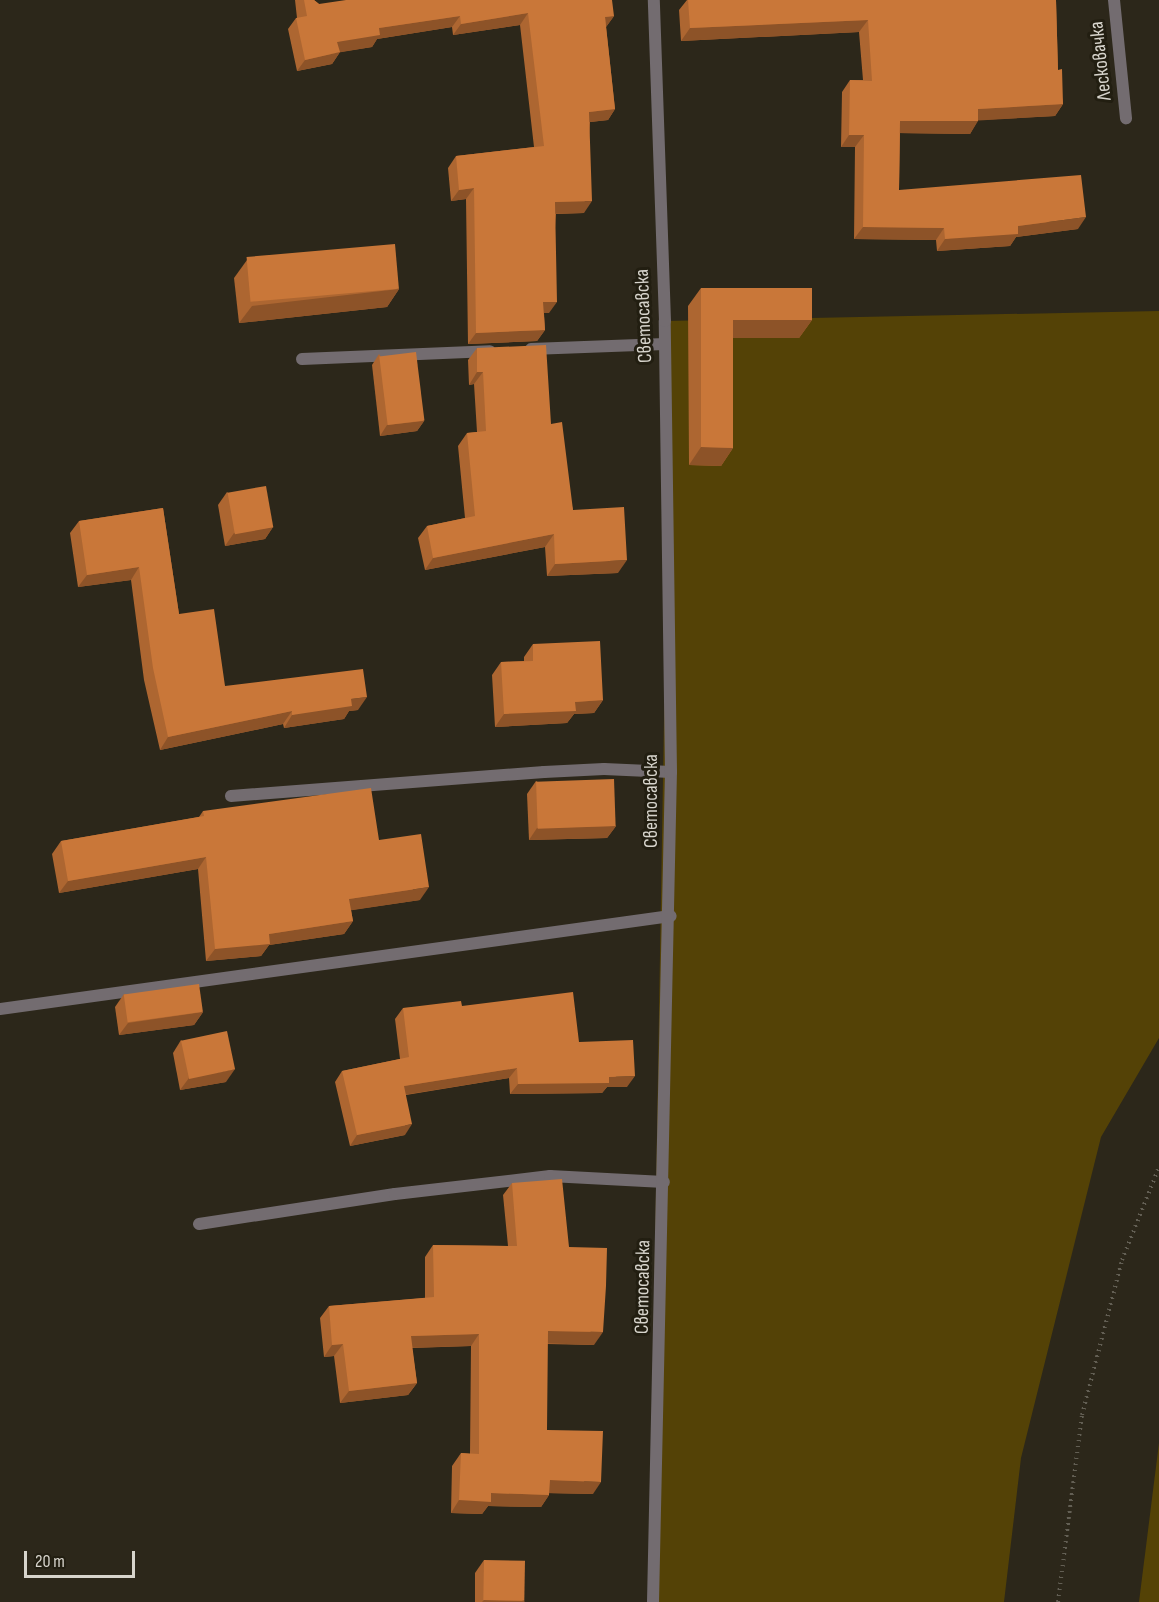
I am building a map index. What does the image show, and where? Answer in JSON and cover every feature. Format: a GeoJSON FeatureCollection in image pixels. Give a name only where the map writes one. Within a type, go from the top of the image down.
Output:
{"type":"FeatureCollection","features":[{"type":"Feature","properties":{"kind":"street","name":"Светосавска"},"geometry":{"type":"LineString","coordinates":[[653,1602],[671,916],[665,344],[654,0]]}},
{"type":"Feature","properties":{"kind":"street","name":"Лесковачка"},"geometry":{"type":"LineString","coordinates":[[1114,0],[1126,118]]}},
{"type":"Feature","properties":{"kind":"street"},"geometry":{"type":"LineString","coordinates":[[302,359],[665,344]]}},
{"type":"Feature","properties":{"kind":"street"},"geometry":{"type":"LineString","coordinates":[[231,796],[544,772],[604,769],[671,772]]}},
{"type":"Feature","properties":{"kind":"street"},"geometry":{"type":"LineString","coordinates":[[0,1009],[671,916]]}},
{"type":"Feature","properties":{"kind":"street"},"geometry":{"type":"LineString","coordinates":[[199,1224],[395,1194],[550,1176],[664,1182]]}},
{"type":"Feature","properties":{"kind":"path"},"geometry":{"type":"LineString","coordinates":[[1058,1602],[1082,1414],[1122,1260],[1159,1167]]}},
{"type":"Feature","properties":{"kind":"shaded area"},"geometry":{"type":"Polygon","coordinates":[[[1159,311],[1159,1038],[1101,1137],[1021,1458],[1004,1602],[649,1602],[668,483],[665,321],[1159,311]]]}},
{"type":"Feature","properties":{"kind":"shaded area"},"geometry":{"type":"Polygon","coordinates":[[[1159,1443],[1159,1602],[1139,1602],[1159,1443]]]}},
{"type":"Feature","properties":{"kind":"building"},"geometry":{"type":"Polygon","coordinates":[[[304,0],[314,0],[319,4],[346,0],[612,0],[614,16],[605,17],[615,109],[589,112],[592,201],[555,202],[557,302],[543,302],[545,330],[476,333],[474,188],[459,190],[456,156],[544,146],[528,13],[461,24],[460,16],[379,28],[380,35],[337,42],[340,52],[305,60],[296,18],[307,16],[304,0]]]}},
{"type":"Feature","properties":{"kind":"building"},"geometry":{"type":"Polygon","coordinates":[[[688,0],[1056,0],[1058,70],[1062,69],[1063,104],[978,109],[978,121],[900,121],[899,190],[1081,175],[1086,217],[1018,226],[1018,234],[945,239],[944,228],[863,227],[864,135],[849,135],[850,80],[872,81],[868,20],[690,28],[688,0]]]}},
{"type":"Feature","properties":{"kind":"building"},"geometry":{"type":"Polygon","coordinates":[[[395,244],[399,289],[250,302],[247,257],[395,244]]]}},
{"type":"Feature","properties":{"kind":"building"},"geometry":{"type":"Polygon","coordinates":[[[701,288],[812,288],[812,320],[733,320],[733,448],[701,447],[701,288]]]}},
{"type":"Feature","properties":{"kind":"building"},"geometry":{"type":"Polygon","coordinates":[[[546,345],[551,424],[562,422],[573,510],[624,507],[627,560],[555,564],[554,534],[433,558],[427,526],[475,516],[467,433],[486,431],[483,372],[477,372],[477,348],[546,345]]]}},
{"type":"Feature","properties":{"kind":"building"},"geometry":{"type":"Polygon","coordinates":[[[416,352],[424,420],[388,425],[379,357],[416,352]]]}},
{"type":"Feature","properties":{"kind":"building"},"geometry":{"type":"Polygon","coordinates":[[[266,486],[273,527],[235,534],[228,493],[266,486]]]}},
{"type":"Feature","properties":{"kind":"building"},"geometry":{"type":"Polygon","coordinates":[[[163,508],[179,614],[214,609],[225,686],[363,669],[367,697],[351,699],[352,706],[292,715],[292,711],[168,737],[153,668],[139,567],[87,575],[79,521],[163,508]]]}},
{"type":"Feature","properties":{"kind":"building"},"geometry":{"type":"Polygon","coordinates":[[[600,641],[603,700],[575,702],[576,711],[504,714],[501,662],[533,661],[533,644],[600,641]]]}},
{"type":"Feature","properties":{"kind":"building"},"geometry":{"type":"Polygon","coordinates":[[[614,779],[616,826],[538,829],[536,782],[614,779]]]}},
{"type":"Feature","properties":{"kind":"building"},"geometry":{"type":"Polygon","coordinates":[[[371,788],[379,840],[421,834],[429,887],[349,899],[353,921],[269,934],[270,944],[215,949],[206,857],[68,881],[61,841],[204,816],[203,811],[371,788]]]}},
{"type":"Feature","properties":{"kind":"building"},"geometry":{"type":"Polygon","coordinates":[[[199,984],[203,1012],[128,1022],[124,995],[199,984]]]}},
{"type":"Feature","properties":{"kind":"building"},"geometry":{"type":"Polygon","coordinates":[[[573,992],[579,1042],[633,1040],[635,1076],[609,1077],[609,1083],[518,1084],[517,1068],[404,1086],[412,1124],[357,1135],[342,1071],[409,1057],[403,1008],[461,1001],[462,1006],[573,992]]]}},
{"type":"Feature","properties":{"kind":"building"},"geometry":{"type":"Polygon","coordinates":[[[227,1031],[235,1069],[189,1079],[181,1041],[227,1031]]]}},
{"type":"Feature","properties":{"kind":"building"},"geometry":{"type":"Polygon","coordinates":[[[562,1179],[569,1247],[607,1248],[606,1286],[603,1332],[548,1331],[547,1430],[603,1431],[601,1482],[550,1480],[549,1495],[491,1493],[491,1502],[459,1500],[461,1453],[479,1454],[479,1334],[411,1336],[417,1383],[349,1391],[343,1344],[332,1345],[329,1306],[434,1297],[433,1245],[517,1246],[512,1183],[562,1179]]]}},
{"type":"Feature","properties":{"kind":"building"},"geometry":{"type":"Polygon","coordinates":[[[484,1560],[525,1561],[524,1601],[483,1600],[484,1560]]]}}]}
